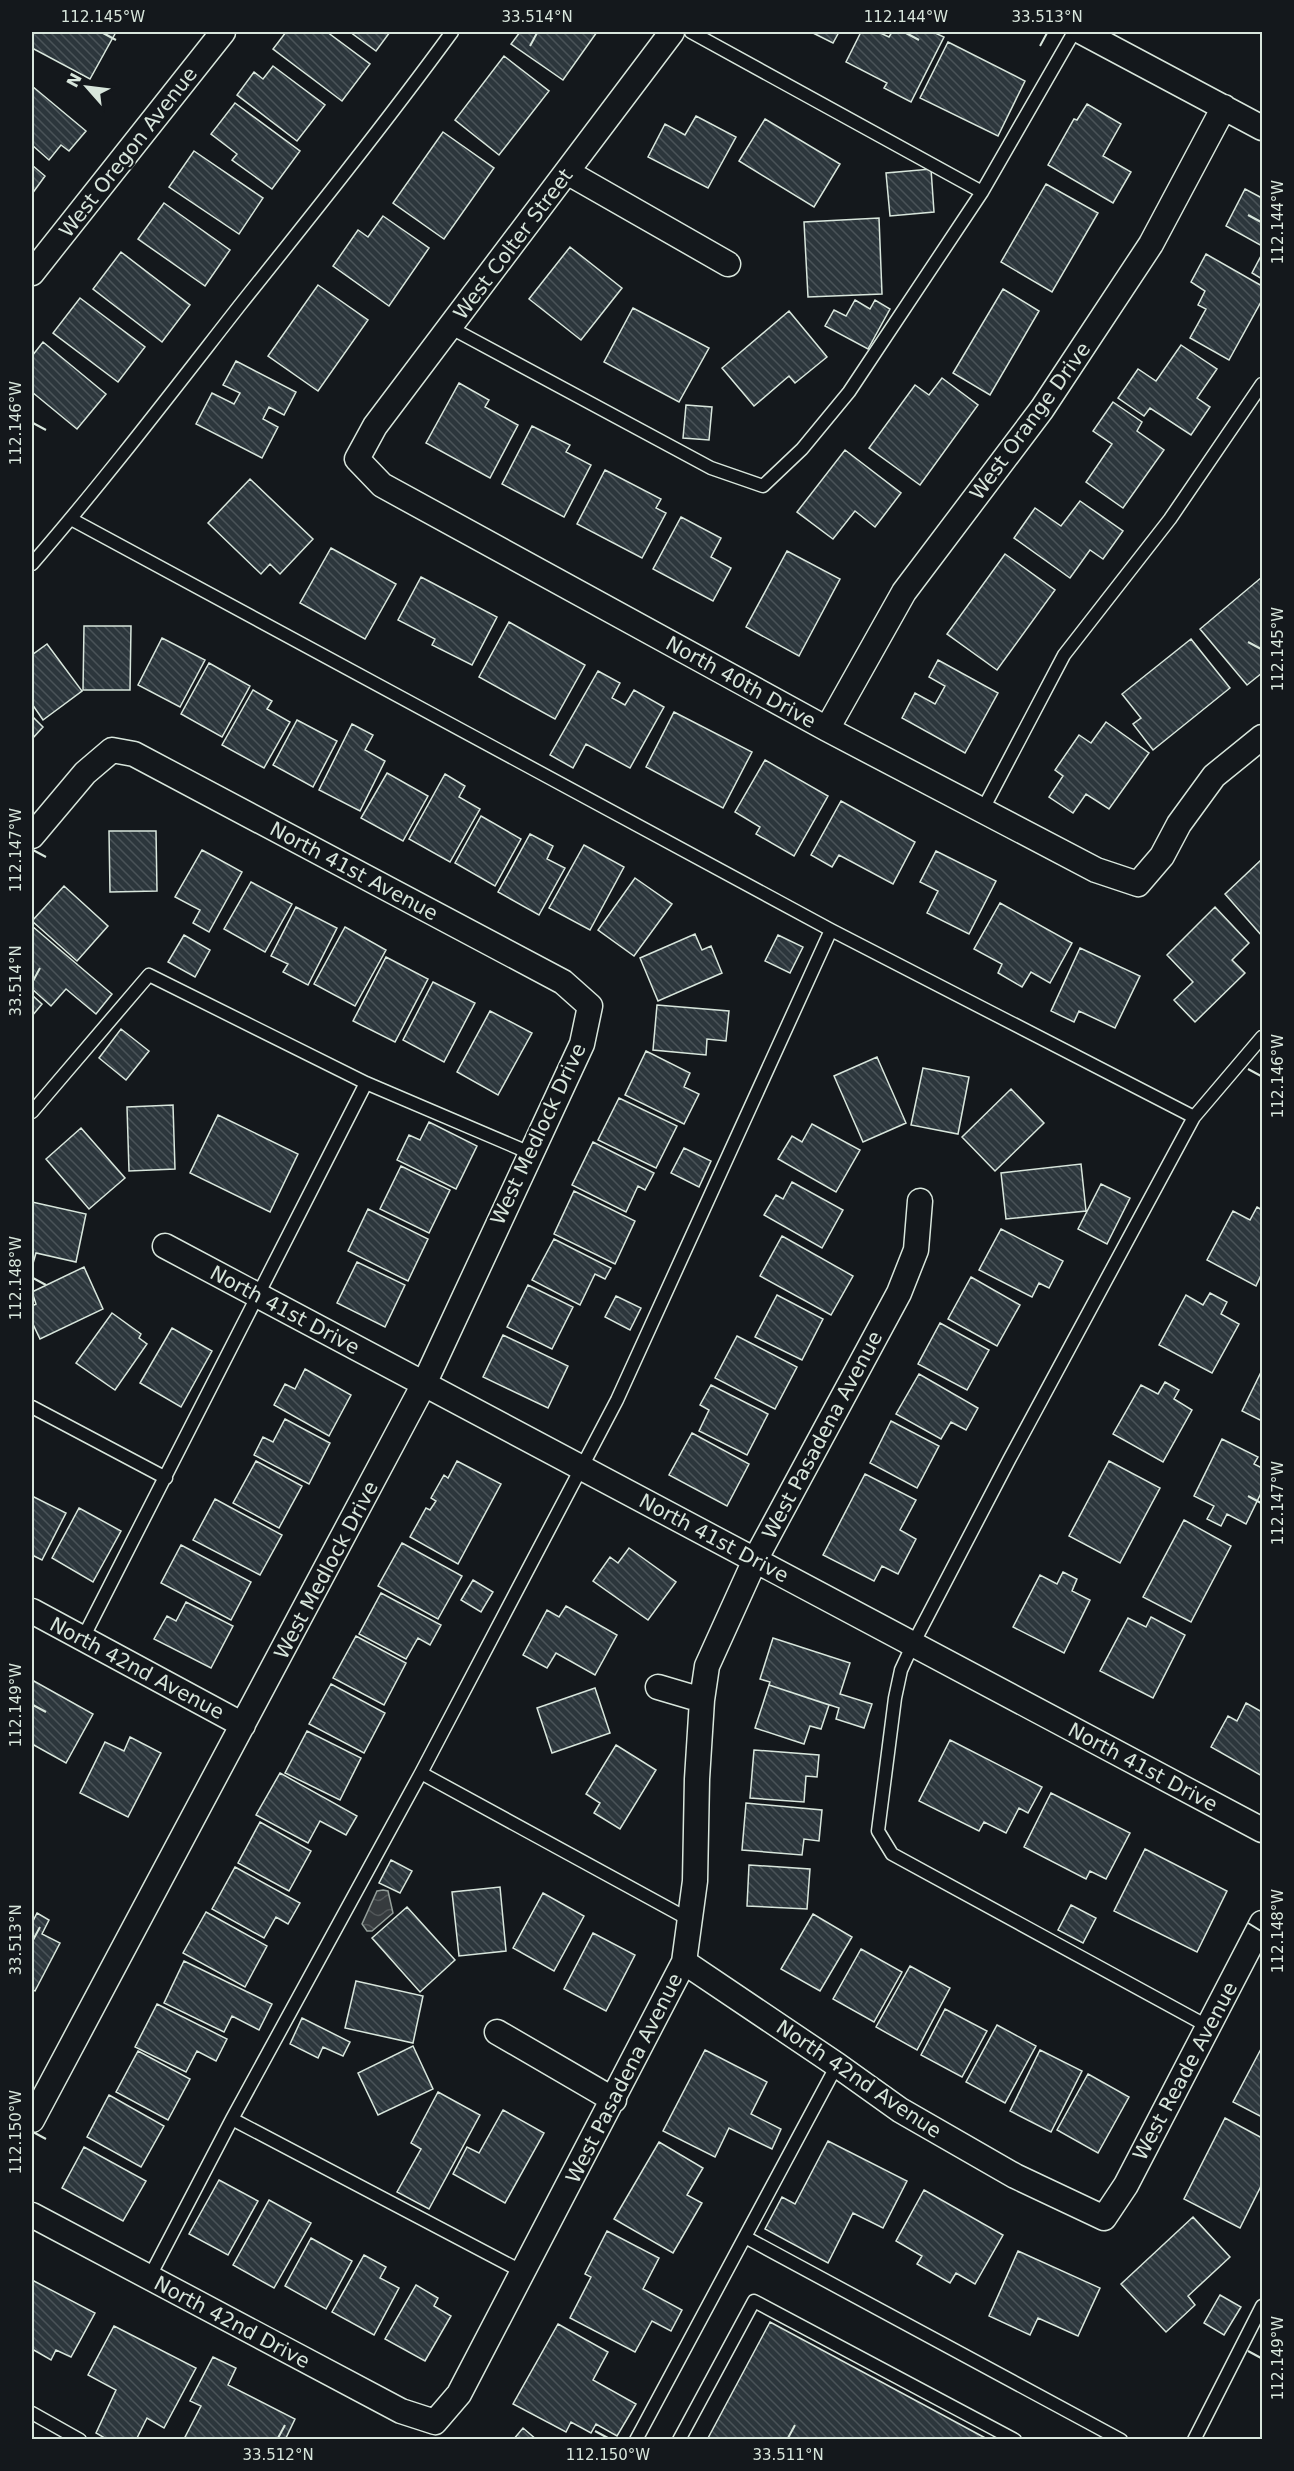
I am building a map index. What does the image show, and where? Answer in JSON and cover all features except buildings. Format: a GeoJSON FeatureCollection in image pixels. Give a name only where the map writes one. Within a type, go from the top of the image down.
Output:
{"type":"FeatureCollection","features":[{"type":"Feature","properties":{"kind":"street","name":"West Colter Street"},"geometry":{"type":"LineString","coordinates":[[357,459],[375,426],[672,32]]}},
{"type":"Feature","properties":{"kind":"street"},"geometry":{"type":"LineString","coordinates":[[1082,32],[1263,128]]}},
{"type":"Feature","properties":{"kind":"street","name":"West Oregon Avenue"},"geometry":{"type":"LineString","coordinates":[[32,273],[220,33]]}},
{"type":"Feature","properties":{"kind":"street","name":"West Orange Drive"},"geometry":{"type":"LineString","coordinates":[[827,729],[904,592],[1042,409],[1151,244],[1224,107]]}},
{"type":"Feature","properties":{"kind":"street"},"geometry":{"type":"LineString","coordinates":[[567,172],[728,264]]}},
{"type":"Feature","properties":{"kind":"street","name":"North 40th Drive"},"geometry":{"type":"LineString","coordinates":[[357,459],[382,485],[827,729],[1096,870],[1138,884],[1162,856],[1179,824],[1214,776],[1263,737]]}},
{"type":"Feature","properties":{"kind":"street","name":"North 41st Avenue"},"geometry":{"type":"LineString","coordinates":[[32,836],[86,773],[112,750],[134,754],[563,982],[590,1006]]}},
{"type":"Feature","properties":{"kind":"street","name":"West Medlock Drive"},"geometry":{"type":"LineString","coordinates":[[32,2120],[424,1384],[582,1044],[590,1006]]}},
{"type":"Feature","properties":{"kind":"street","name":"West Pasadena Avenue"},"geometry":{"type":"LineString","coordinates":[[435,2422],[459,2394],[684,1962],[695,1881],[702,1700],[707,1666],[755,1560],[899,1293],[916,1250],[920,1201]]}},
{"type":"Feature","properties":{"kind":"street","name":"North 41st Drive"},"geometry":{"type":"LineString","coordinates":[[165,1246],[1263,1830]]}},
{"type":"Feature","properties":{"kind":"street","name":"North 42nd Avenue"},"geometry":{"type":"LineString","coordinates":[[32,1611],[243,1725]]}},
{"type":"Feature","properties":{"kind":"street"},"geometry":{"type":"LineString","coordinates":[[658,1687],[702,1700]]}},
{"type":"Feature","properties":{"kind":"street","name":"West Reade Avenue"},"geometry":{"type":"LineString","coordinates":[[1104,2218],[1126,2185],[1263,1923]]}},
{"type":"Feature","properties":{"kind":"street","name":"North 42nd Avenue"},"geometry":{"type":"LineString","coordinates":[[684,1962],[910,2116],[1015,2176],[1104,2218]]}},
{"type":"Feature","properties":{"kind":"street"},"geometry":{"type":"LineString","coordinates":[[497,2032],[614,2100]]}},
{"type":"Feature","properties":{"kind":"street","name":"North 42nd Drive"},"geometry":{"type":"LineString","coordinates":[[32,2215],[401,2411],[435,2422]]}},
{"type":"Feature","properties":{"kind":"lane"},"geometry":{"type":"LineString","coordinates":[[32,564],[397,106],[452,32]]}},
{"type":"Feature","properties":{"kind":"lane"},"geometry":{"type":"LineString","coordinates":[[691,32],[982,192]]}},
{"type":"Feature","properties":{"kind":"lane"},"geometry":{"type":"LineString","coordinates":[[451,328],[711,468],[764,486],[802,449],[849,392],[982,192],[1074,32]]}},
{"type":"Feature","properties":{"kind":"lane"},"geometry":{"type":"LineString","coordinates":[[983,809],[1064,655],[1170,519],[1263,384]]}},
{"type":"Feature","properties":{"kind":"lane"},"geometry":{"type":"LineString","coordinates":[[70,519],[831,930],[1194,1117]]}},
{"type":"Feature","properties":{"kind":"lane"},"geometry":{"type":"LineString","coordinates":[[149,2278],[232,2120],[421,1773],[622,1390],[831,930]]}},
{"type":"Feature","properties":{"kind":"lane"},"geometry":{"type":"LineString","coordinates":[[32,1112],[149,975],[366,1083],[530,1153]]}},
{"type":"Feature","properties":{"kind":"lane"},"geometry":{"type":"LineString","coordinates":[[1209,2026],[892,1854],[878,1831],[895,1698],[901,1670],[1009,1460],[1194,1117],[1263,1037]]}},
{"type":"Feature","properties":{"kind":"lane"},"geometry":{"type":"LineString","coordinates":[[83,1638],[366,1083]]}},
{"type":"Feature","properties":{"kind":"lane"},"geometry":{"type":"LineString","coordinates":[[32,1407],[166,1478]]}},
{"type":"Feature","properties":{"kind":"lane"},"geometry":{"type":"LineString","coordinates":[[421,1773],[690,1920]]}},
{"type":"Feature","properties":{"kind":"lane"},"geometry":{"type":"LineString","coordinates":[[636,2439],[837,2065]]}},
{"type":"Feature","properties":{"kind":"lane"},"geometry":{"type":"LineString","coordinates":[[232,2120],[523,2272]]}},
{"type":"Feature","properties":{"kind":"lane"},"geometry":{"type":"LineString","coordinates":[[745,2236],[1121,2439]]}},
{"type":"Feature","properties":{"kind":"lane"},"geometry":{"type":"LineString","coordinates":[[680,2439],[754,2301],[1015,2439]]}},
{"type":"Feature","properties":{"kind":"lane"},"geometry":{"type":"LineString","coordinates":[[1194,2439],[1263,2306]]}},
{"type":"Feature","properties":{"kind":"lane"},"geometry":{"type":"LineString","coordinates":[[32,2413],[80,2439]]}},
{"type":"Feature","properties":{"kind":"water"},"geometry":{"type":"Polygon","coordinates":[[[377,1891],[388,1891],[393,1913],[372,1931],[367,1931],[362,1924],[377,1891]]]}}]}
